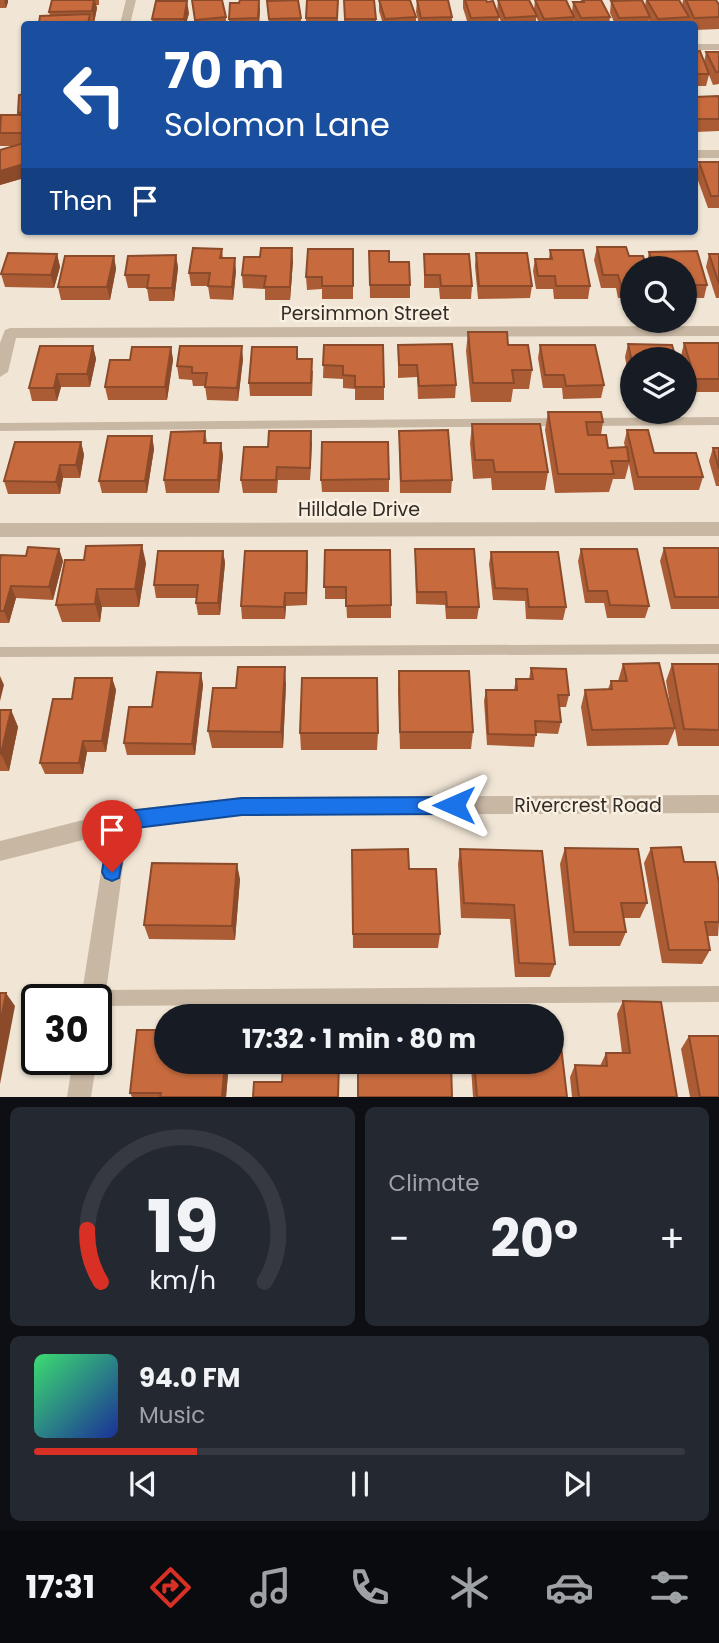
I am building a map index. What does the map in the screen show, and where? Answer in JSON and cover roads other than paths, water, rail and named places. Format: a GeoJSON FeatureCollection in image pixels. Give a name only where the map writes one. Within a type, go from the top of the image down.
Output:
{"type":"FeatureCollection","features":[{"type":"Feature","properties":{"kind":"street"},"geometry":{"type":"LineString","coordinates":[[126,21],[131,0]]}},
{"type":"Feature","properties":{"kind":"street"},"geometry":{"type":"LineString","coordinates":[[698,47],[719,47]]}},
{"type":"Feature","properties":{"kind":"street"},"geometry":{"type":"LineString","coordinates":[[698,154],[719,154]]}},
{"type":"Feature","properties":{"kind":"street","name":"Persimmon Street"},"geometry":{"type":"LineString","coordinates":[[0,372],[10,333],[719,331]]}},
{"type":"Feature","properties":{"kind":"street","name":"Hilldale Drive"},"geometry":{"type":"LineString","coordinates":[[0,530],[719,529]]}},
{"type":"Feature","properties":{"kind":"street","name":"Rivercrest Road"},"geometry":{"type":"LineString","coordinates":[[0,851],[119,821],[242,806],[719,804]]}},
{"type":"Feature","properties":{"kind":"street"},"geometry":{"type":"LineString","coordinates":[[96,984],[119,821]]}},
{"type":"Feature","properties":{"kind":"street"},"geometry":{"type":"LineString","coordinates":[[79,1097],[82,1075]]}},
{"type":"Feature","properties":{"kind":"lane"},"geometry":{"type":"LineString","coordinates":[[0,427],[719,421]]}},
{"type":"Feature","properties":{"kind":"lane"},"geometry":{"type":"LineString","coordinates":[[0,652],[719,649]]}},
{"type":"Feature","properties":{"kind":"lane"},"geometry":{"type":"LineString","coordinates":[[112,999],[719,994]]}}]}
